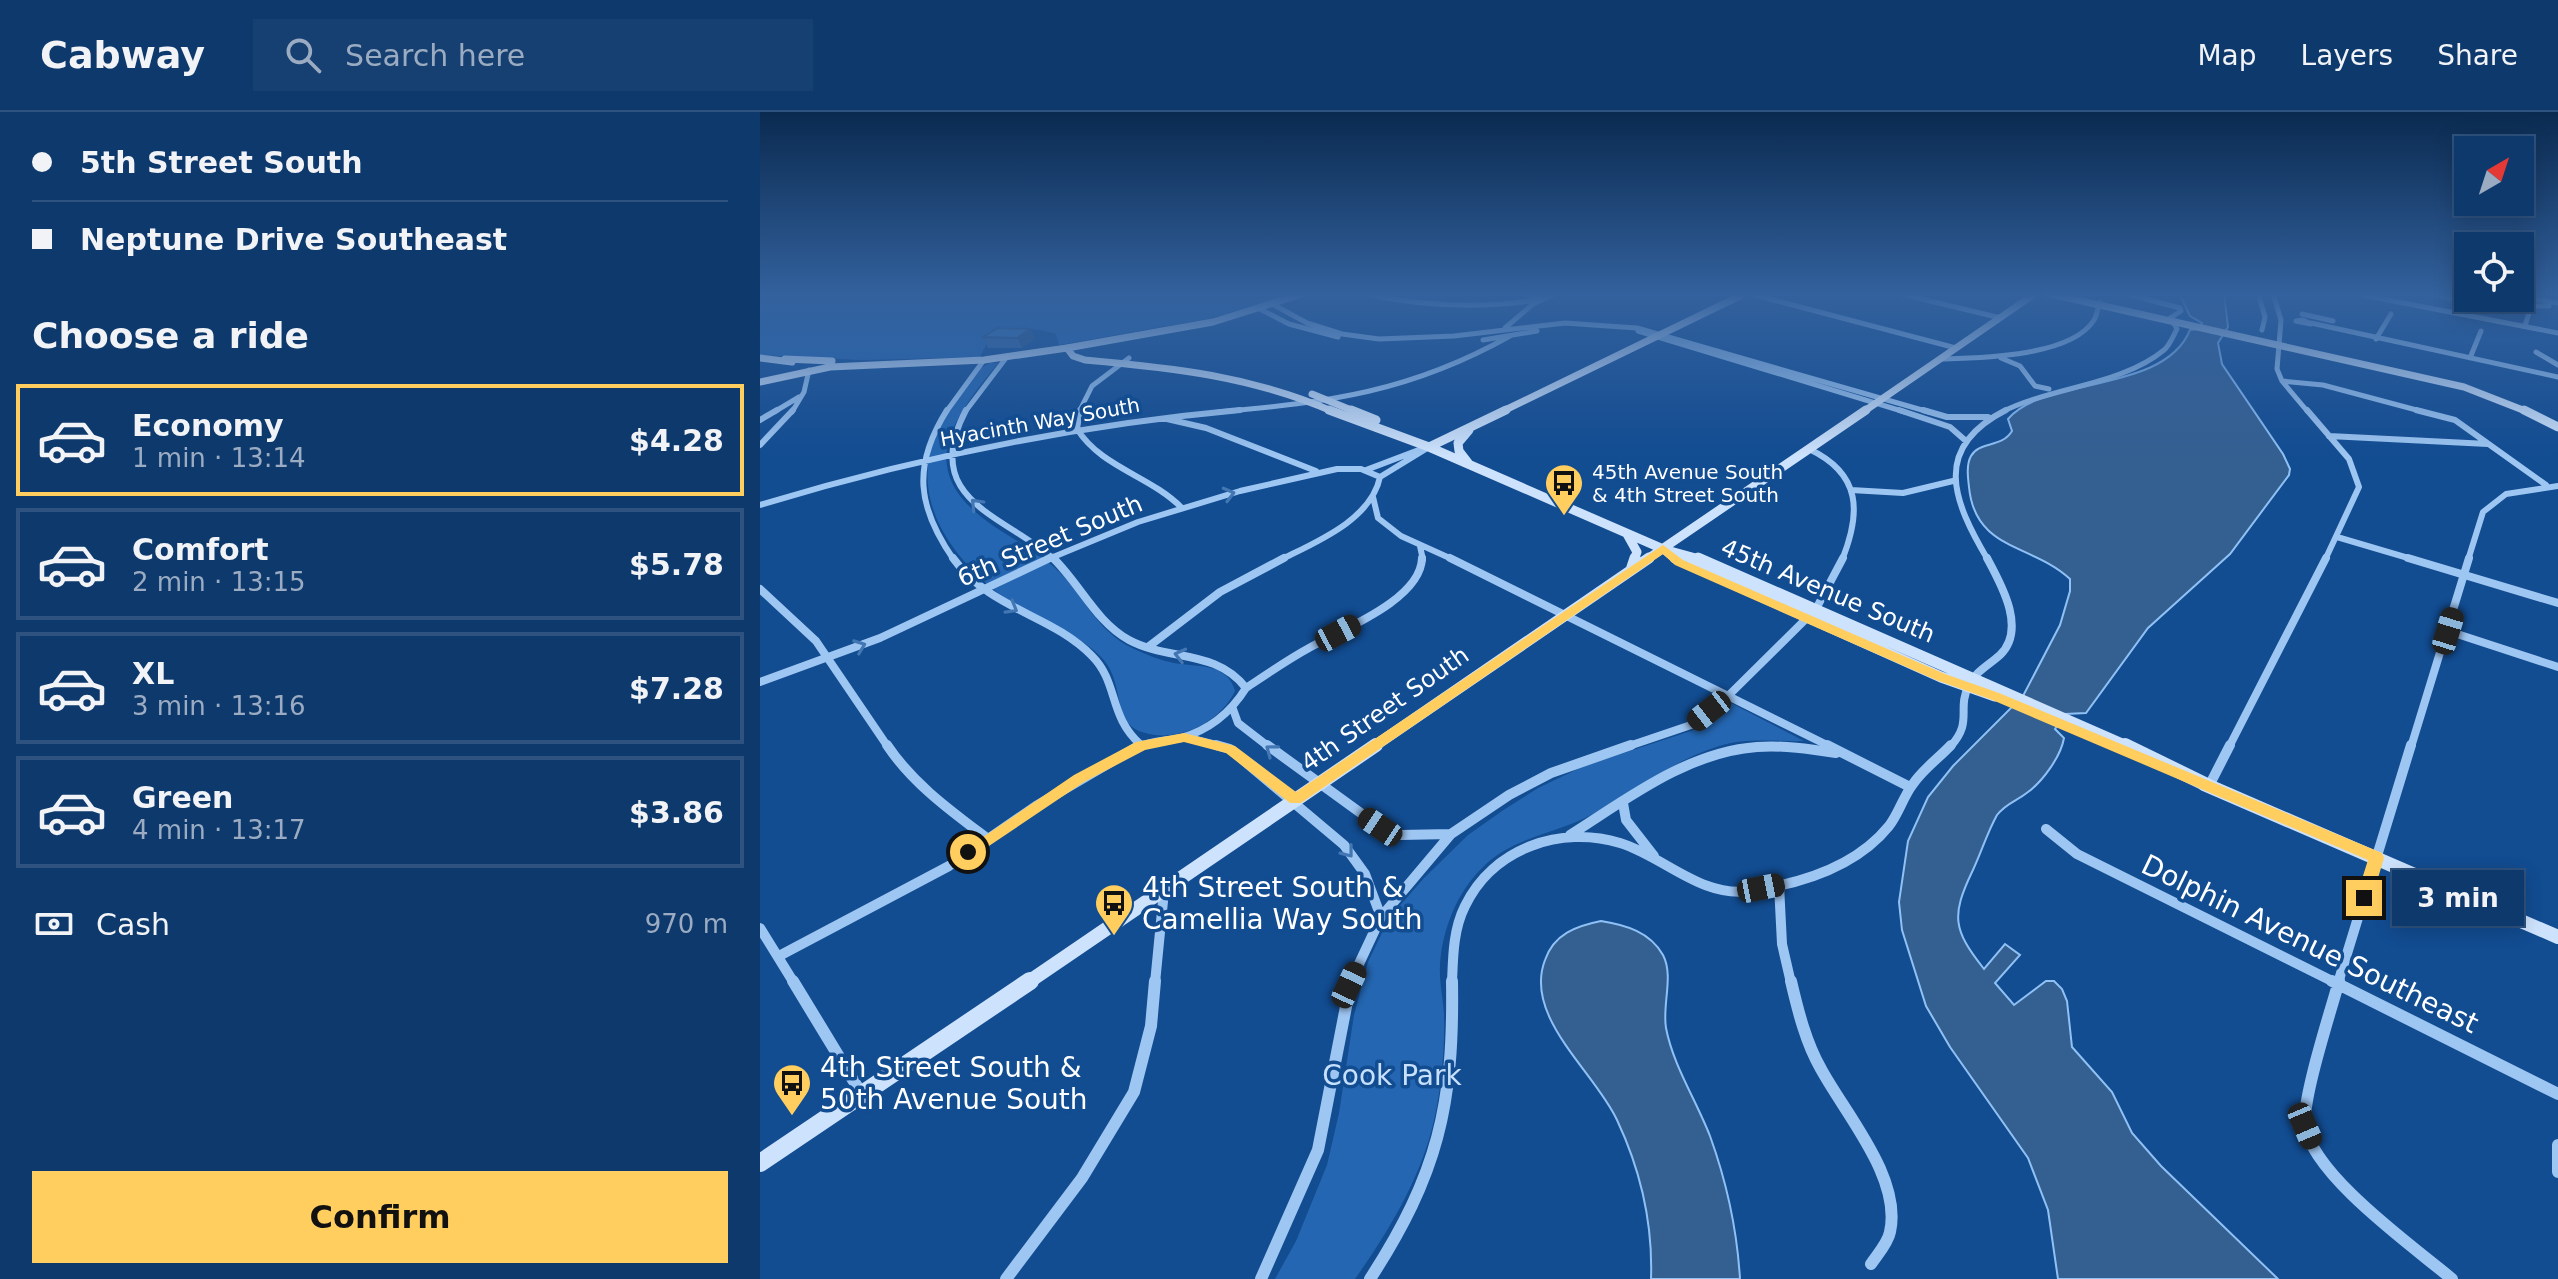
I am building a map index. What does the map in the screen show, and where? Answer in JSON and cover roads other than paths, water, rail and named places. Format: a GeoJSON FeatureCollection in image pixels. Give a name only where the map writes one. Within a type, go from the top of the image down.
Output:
{"type":"FeatureCollection","features":[{"type":"Feature","properties":{"kind":"street"},"geometry":{"type":"LineString","coordinates":[[760,382],[809,370],[984,360],[1071,347]]}},
{"type":"Feature","properties":{"kind":"street","name":"45th Avenue South"},"geometry":{"type":"LineString","coordinates":[[1083,347],[1091,355],[1225,376],[1313,402],[1409,442],[1429,447],[1663,549],[1679,562],[1812,613],[2182,778],[2209,786],[2558,937]]}},
{"type":"Feature","properties":{"kind":"street","name":"6th Street South"},"geometry":{"type":"LineString","coordinates":[[760,682],[829,658],[983,591],[1052,557],[1182,508],[1320,472],[1366,470],[1429,447],[1636,347]]}},
{"type":"Feature","properties":{"kind":"street"},"geometry":{"type":"LineString","coordinates":[[1696,347],[1879,401],[1947,417],[1990,417]]}},
{"type":"Feature","properties":{"kind":"street"},"geometry":{"type":"LineString","coordinates":[[1940,359],[1994,356],[2037,347]]}},
{"type":"Feature","properties":{"kind":"street"},"geometry":{"type":"LineString","coordinates":[[1570,835],[1608,840],[1639,850],[1685,877],[1717,888],[1743,892],[1819,876],[1865,851],[1891,825],[1910,787],[1961,733],[1970,682],[2009,645],[2010,613],[1997,572],[1960,513],[1953,481],[1954,470],[1966,441],[1990,417],[2027,392],[2054,390],[2105,378],[2144,363],[2162,347]]}},
{"type":"Feature","properties":{"kind":"street"},"geometry":{"type":"LineString","coordinates":[[2209,786],[2337,537],[2359,487],[2349,459],[2282,381],[2277,369],[2278,347]]}},
{"type":"Feature","properties":{"kind":"street"},"geometry":{"type":"LineString","coordinates":[[2298,347],[2464,387],[2558,418]]}},
{"type":"Feature","properties":{"kind":"street"},"geometry":{"type":"LineString","coordinates":[[2418,347],[2558,377]]}},
{"type":"Feature","properties":{"kind":"street"},"geometry":{"type":"LineString","coordinates":[[2470,358],[2474,347]]}},
{"type":"Feature","properties":{"kind":"street","name":"45th Avenue South"},"geometry":{"type":"LineString","coordinates":[[1067,348],[1078,358],[1124,360],[1244,374],[1331,401],[1417,438],[1429,447]]}},
{"type":"Feature","properties":{"kind":"street","name":"Hyacinth Way South"},"geometry":{"type":"LineString","coordinates":[[760,505],[923,460],[1077,429],[1150,418],[1331,401],[1417,380],[1489,348]]}},
{"type":"Feature","properties":{"kind":"street"},"geometry":{"type":"LineString","coordinates":[[1708,352],[1716,348],[1879,401],[1950,427],[1966,441]]}},
{"type":"Feature","properties":{"kind":"street","name":"4th Street South"},"geometry":{"type":"LineString","coordinates":[[760,1163],[1164,891],[1956,348]]}},
{"type":"Feature","properties":{"kind":"street"},"geometry":{"type":"LineString","coordinates":[[2536,352],[2558,365]]}},
{"type":"Feature","properties":{"kind":"street"},"geometry":{"type":"LineString","coordinates":[[2015,362],[2019,353]]}},
{"type":"Feature","properties":{"kind":"street"},"geometry":{"type":"LineString","coordinates":[[1994,356],[2015,362],[2026,372],[2027,392]]}},
{"type":"Feature","properties":{"kind":"street"},"geometry":{"type":"LineString","coordinates":[[1006,358],[963,413],[951,454],[960,483],[978,508],[1052,557],[1073,578],[1107,625],[1133,642],[1220,665],[1240,676],[1246,688]]}},
{"type":"Feature","properties":{"kind":"street"},"geometry":{"type":"LineString","coordinates":[[785,359],[809,370]]}},
{"type":"Feature","properties":{"kind":"street"},"geometry":{"type":"LineString","coordinates":[[762,360],[887,364]]}},
{"type":"Feature","properties":{"kind":"street"},"geometry":{"type":"LineString","coordinates":[[984,360],[946,407],[927,443],[922,480],[932,527],[962,570],[983,591],[1094,657],[1107,676],[1118,723],[1141,745]]}},
{"type":"Feature","properties":{"kind":"street"},"geometry":{"type":"LineString","coordinates":[[1124,360],[1099,378],[1083,398],[1077,429],[1094,452],[1160,487],[1182,508]]}},
{"type":"Feature","properties":{"kind":"street"},"geometry":{"type":"LineString","coordinates":[[760,445],[791,413],[807,387],[809,370]]}},
{"type":"Feature","properties":{"kind":"street"},"geometry":{"type":"LineString","coordinates":[[2282,381],[2323,385],[2435,412],[2466,426],[2546,485]]}},
{"type":"Feature","properties":{"kind":"street"},"geometry":{"type":"LineString","coordinates":[[2027,392],[2054,390]]}},
{"type":"Feature","properties":{"kind":"street"},"geometry":{"type":"LineString","coordinates":[[760,420],[803,394]]}},
{"type":"Feature","properties":{"kind":"street"},"geometry":{"type":"LineString","coordinates":[[2512,401],[2558,427]]}},
{"type":"Feature","properties":{"kind":"street"},"geometry":{"type":"LineString","coordinates":[[1209,428],[1201,419],[1217,411]]}},
{"type":"Feature","properties":{"kind":"street"},"geometry":{"type":"LineString","coordinates":[[1150,418],[1193,422],[1295,466],[1320,472]]}},
{"type":"Feature","properties":{"kind":"street"},"geometry":{"type":"LineString","coordinates":[[1471,465],[1459,451],[1458,443],[1474,425]]}},
{"type":"Feature","properties":{"kind":"street"},"geometry":{"type":"LineString","coordinates":[[2329,436],[2489,444]]}},
{"type":"Feature","properties":{"kind":"street","name":"6th Street South"},"geometry":{"type":"LineString","coordinates":[[1366,470],[1380,477],[1429,447]]}},
{"type":"Feature","properties":{"kind":"street"},"geometry":{"type":"LineString","coordinates":[[1261,1279],[1318,1150],[1349,985],[1381,917],[1451,834],[1537,780],[1615,749],[1665,736],[1691,725],[1727,697],[1812,613],[1839,569],[1855,528],[1856,510],[1851,490],[1831,462],[1809,449]]}},
{"type":"Feature","properties":{"kind":"street"},"geometry":{"type":"LineString","coordinates":[[1148,647],[1211,597],[1336,530],[1373,497],[1381,483],[1380,477]]}},
{"type":"Feature","properties":{"kind":"street"},"geometry":{"type":"LineString","coordinates":[[1851,490],[1887,495],[1908,493],[1953,481]]}},
{"type":"Feature","properties":{"kind":"street"},"geometry":{"type":"LineString","coordinates":[[2452,1279],[2346,1190],[2319,1157],[2305,1126],[2307,1103],[2338,984],[2483,512],[2506,494],[2546,485],[2558,486]]}},
{"type":"Feature","properties":{"kind":"street"},"geometry":{"type":"LineString","coordinates":[[1373,497],[1378,518],[1401,536],[1565,614],[1910,787]]}},
{"type":"Feature","properties":{"kind":"street"},"geometry":{"type":"LineString","coordinates":[[1627,533],[1637,552],[1631,570]]}},
{"type":"Feature","properties":{"kind":"street"},"geometry":{"type":"LineString","coordinates":[[2337,537],[2558,603]]}},
{"type":"Feature","properties":{"kind":"street"},"geometry":{"type":"LineString","coordinates":[[779,956],[902,892],[1079,779],[1141,745],[1184,737],[1233,709],[1246,688],[1302,652],[1367,617],[1406,590],[1424,565],[1424,553],[1419,544]]}},
{"type":"Feature","properties":{"kind":"street"},"geometry":{"type":"LineString","coordinates":[[760,589],[801,624],[829,658],[866,719],[900,765],[930,794],[988,839]]}},
{"type":"Feature","properties":{"kind":"street"},"geometry":{"type":"LineString","coordinates":[[2448,631],[2558,667]]}},
{"type":"Feature","properties":{"kind":"street"},"geometry":{"type":"LineString","coordinates":[[1233,709],[1238,723],[1380,827],[1401,835],[1451,834]]}},
{"type":"Feature","properties":{"kind":"street"},"geometry":{"type":"LineString","coordinates":[[1184,737],[1230,749],[1295,799],[1351,855],[1365,874],[1381,917]]}},
{"type":"Feature","properties":{"kind":"street"},"geometry":{"type":"LineString","coordinates":[[1370,1279],[1399,1237],[1421,1190],[1444,1121],[1451,1055],[1450,960],[1456,927],[1470,896],[1486,874],[1508,856],[1533,843],[1570,835],[1685,764],[1738,747],[1772,744],[1848,756]]}},
{"type":"Feature","properties":{"kind":"street"},"geometry":{"type":"LineString","coordinates":[[1623,803],[1626,820],[1658,861]]}},
{"type":"Feature","properties":{"kind":"street","name":"Dolphin Avenue Southeast"},"geometry":{"type":"LineString","coordinates":[[2046,829],[2077,854],[2558,1094]]}},
{"type":"Feature","properties":{"kind":"street"},"geometry":{"type":"LineString","coordinates":[[1779,885],[1782,944],[1799,1014],[1819,1066],[1885,1177],[1891,1206],[1890,1234],[1871,1264]]}},
{"type":"Feature","properties":{"kind":"street"},"geometry":{"type":"LineString","coordinates":[[1006,1279],[1082,1178],[1134,1092],[1151,1026],[1164,891]]}},
{"type":"Feature","properties":{"kind":"street"},"geometry":{"type":"LineString","coordinates":[[760,928],[862,1094]]}},
{"type":"Feature","properties":{"kind":"street"},"geometry":{"type":"LineString","coordinates":[[2558,1145],[2558,1172]]}},
{"type":"Feature","properties":{"kind":"place","name":"45th Avenue South & 4th Street South"},"geometry":{"type":"Point","coordinates":[1564,517]}},
{"type":"Feature","properties":{"kind":"place","name":"4th Street South & Camellia Way South"},"geometry":{"type":"Point","coordinates":[1114,937]}},
{"type":"Feature","properties":{"kind":"place","name":"4th Street South & 50th Avenue South"},"geometry":{"type":"Point","coordinates":[792,1117]}},
{"type":"Feature","properties":{"kind":"park label","name":"Cook Park"},"geometry":{"type":"Point","coordinates":[1392,1075]}}]}
